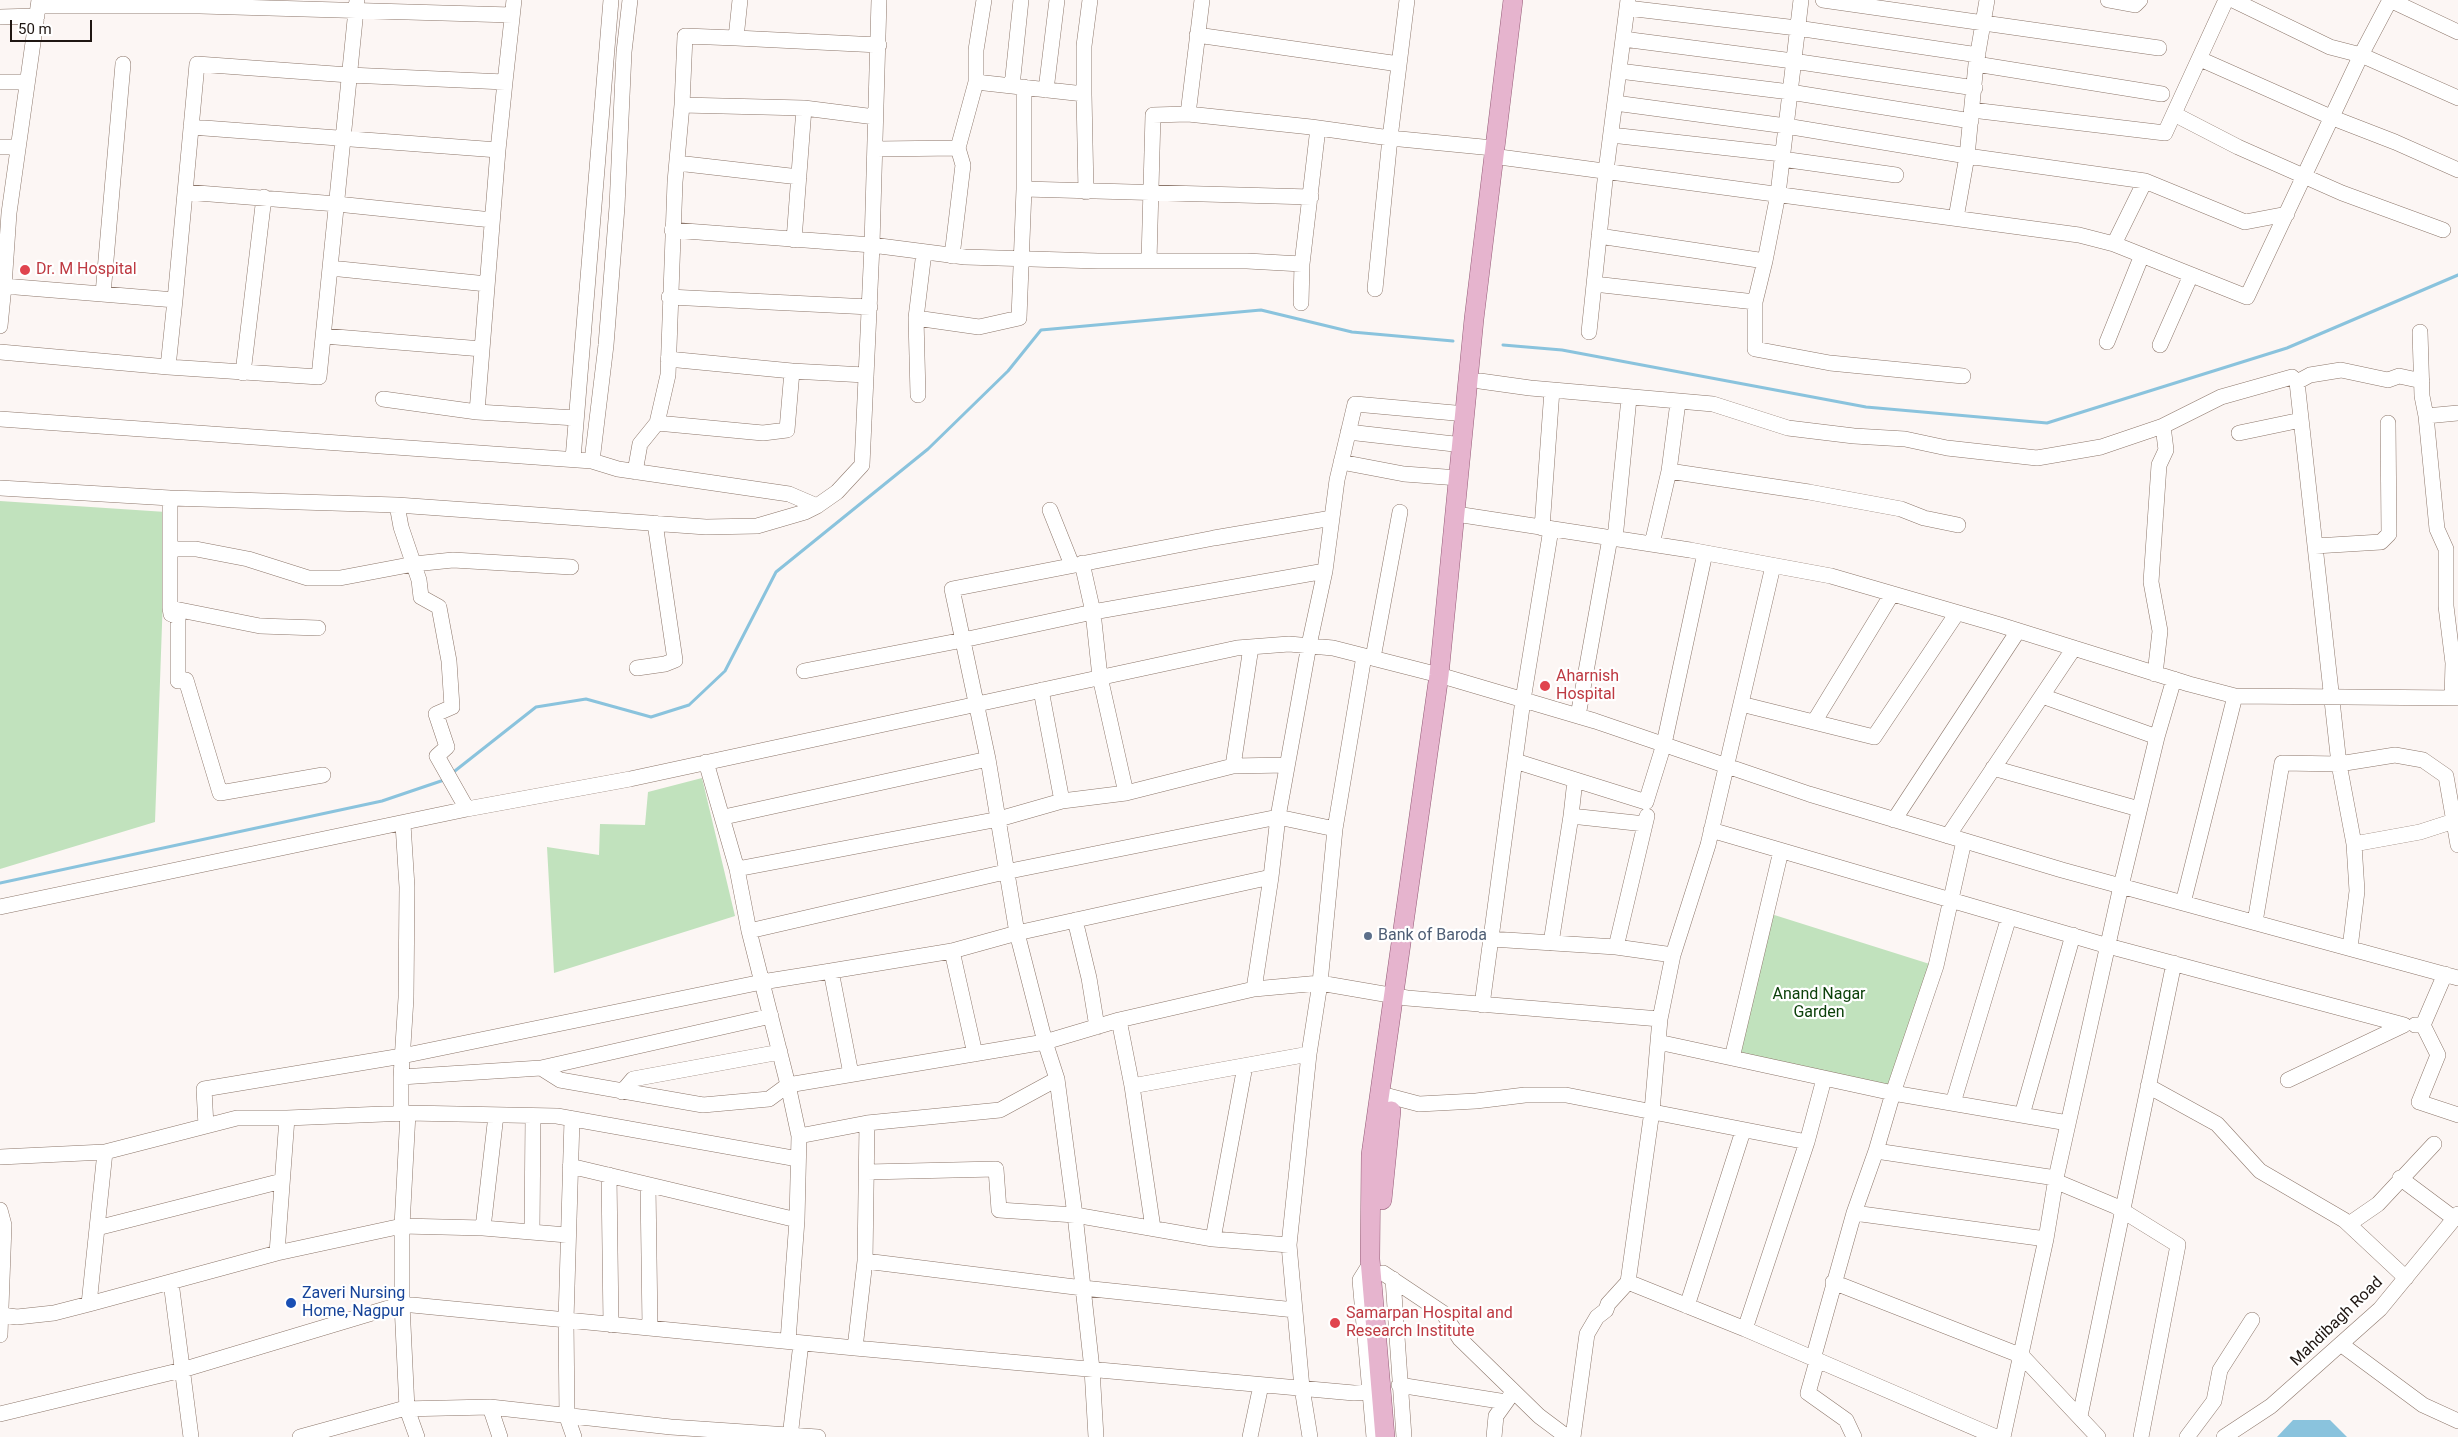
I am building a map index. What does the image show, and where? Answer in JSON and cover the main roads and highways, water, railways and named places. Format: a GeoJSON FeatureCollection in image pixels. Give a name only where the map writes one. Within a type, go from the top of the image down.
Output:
{"type":"FeatureCollection","features":[{"type":"Feature","properties":{"kind":"main road"},"geometry":{"type":"LineString","coordinates":[[1460,515],[1459,478],[1466,414],[1478,339],[1513,0]]}},
{"type":"Feature","properties":{"kind":"main road"},"geometry":{"type":"LineString","coordinates":[[1496,154],[1523,0]]}},
{"type":"Feature","properties":{"kind":"main road"},"geometry":{"type":"LineString","coordinates":[[1385,1437],[1380,1279],[1371,1155],[1387,1096],[1444,676],[1460,515],[1480,381],[1478,339]]}},
{"type":"Feature","properties":{"kind":"main road"},"geometry":{"type":"LineString","coordinates":[[1380,1279],[1398,1437]]}},
{"type":"Feature","properties":{"kind":"water"},"geometry":{"type":"Polygon","coordinates":[[[2293,1420],[2330,1420],[2347,1437],[2277,1437],[2293,1420]]]}},
{"type":"Feature","properties":{"kind":"waterway"},"geometry":{"type":"LineString","coordinates":[[1503,345],[1562,350],[1866,407],[2047,423],[2287,348],[2458,275]]}},
{"type":"Feature","properties":{"kind":"waterway"},"geometry":{"type":"LineString","coordinates":[[451,774],[536,707],[586,699],[651,717],[689,705],[725,671],[776,572],[928,449],[1008,371],[1041,330],[1261,310],[1352,332],[1453,341]]}},
{"type":"Feature","properties":{"kind":"waterway"},"geometry":{"type":"LineString","coordinates":[[0,883],[382,801],[444,780]]}},
{"type":"Feature","properties":{"kind":"place","name":"Dr. M Hospital"},"geometry":{"type":"Point","coordinates":[25,270]}},
{"type":"Feature","properties":{"kind":"place","name":"Aharnish Hospital"},"geometry":{"type":"Point","coordinates":[1545,686]}},
{"type":"Feature","properties":{"kind":"place","name":"Bank of Baroda"},"geometry":{"type":"Point","coordinates":[1368,936]}},
{"type":"Feature","properties":{"kind":"place","name":"Zaveri Nursing Home, Nagpur"},"geometry":{"type":"Point","coordinates":[291,1303]}},
{"type":"Feature","properties":{"kind":"place","name":"Samarpan Hospital and Research Institute"},"geometry":{"type":"Point","coordinates":[1335,1323]}},
{"type":"Feature","properties":{"kind":"park label","name":"Anand Nagar Garden"},"geometry":{"type":"Point","coordinates":[1819,1004]}}]}
